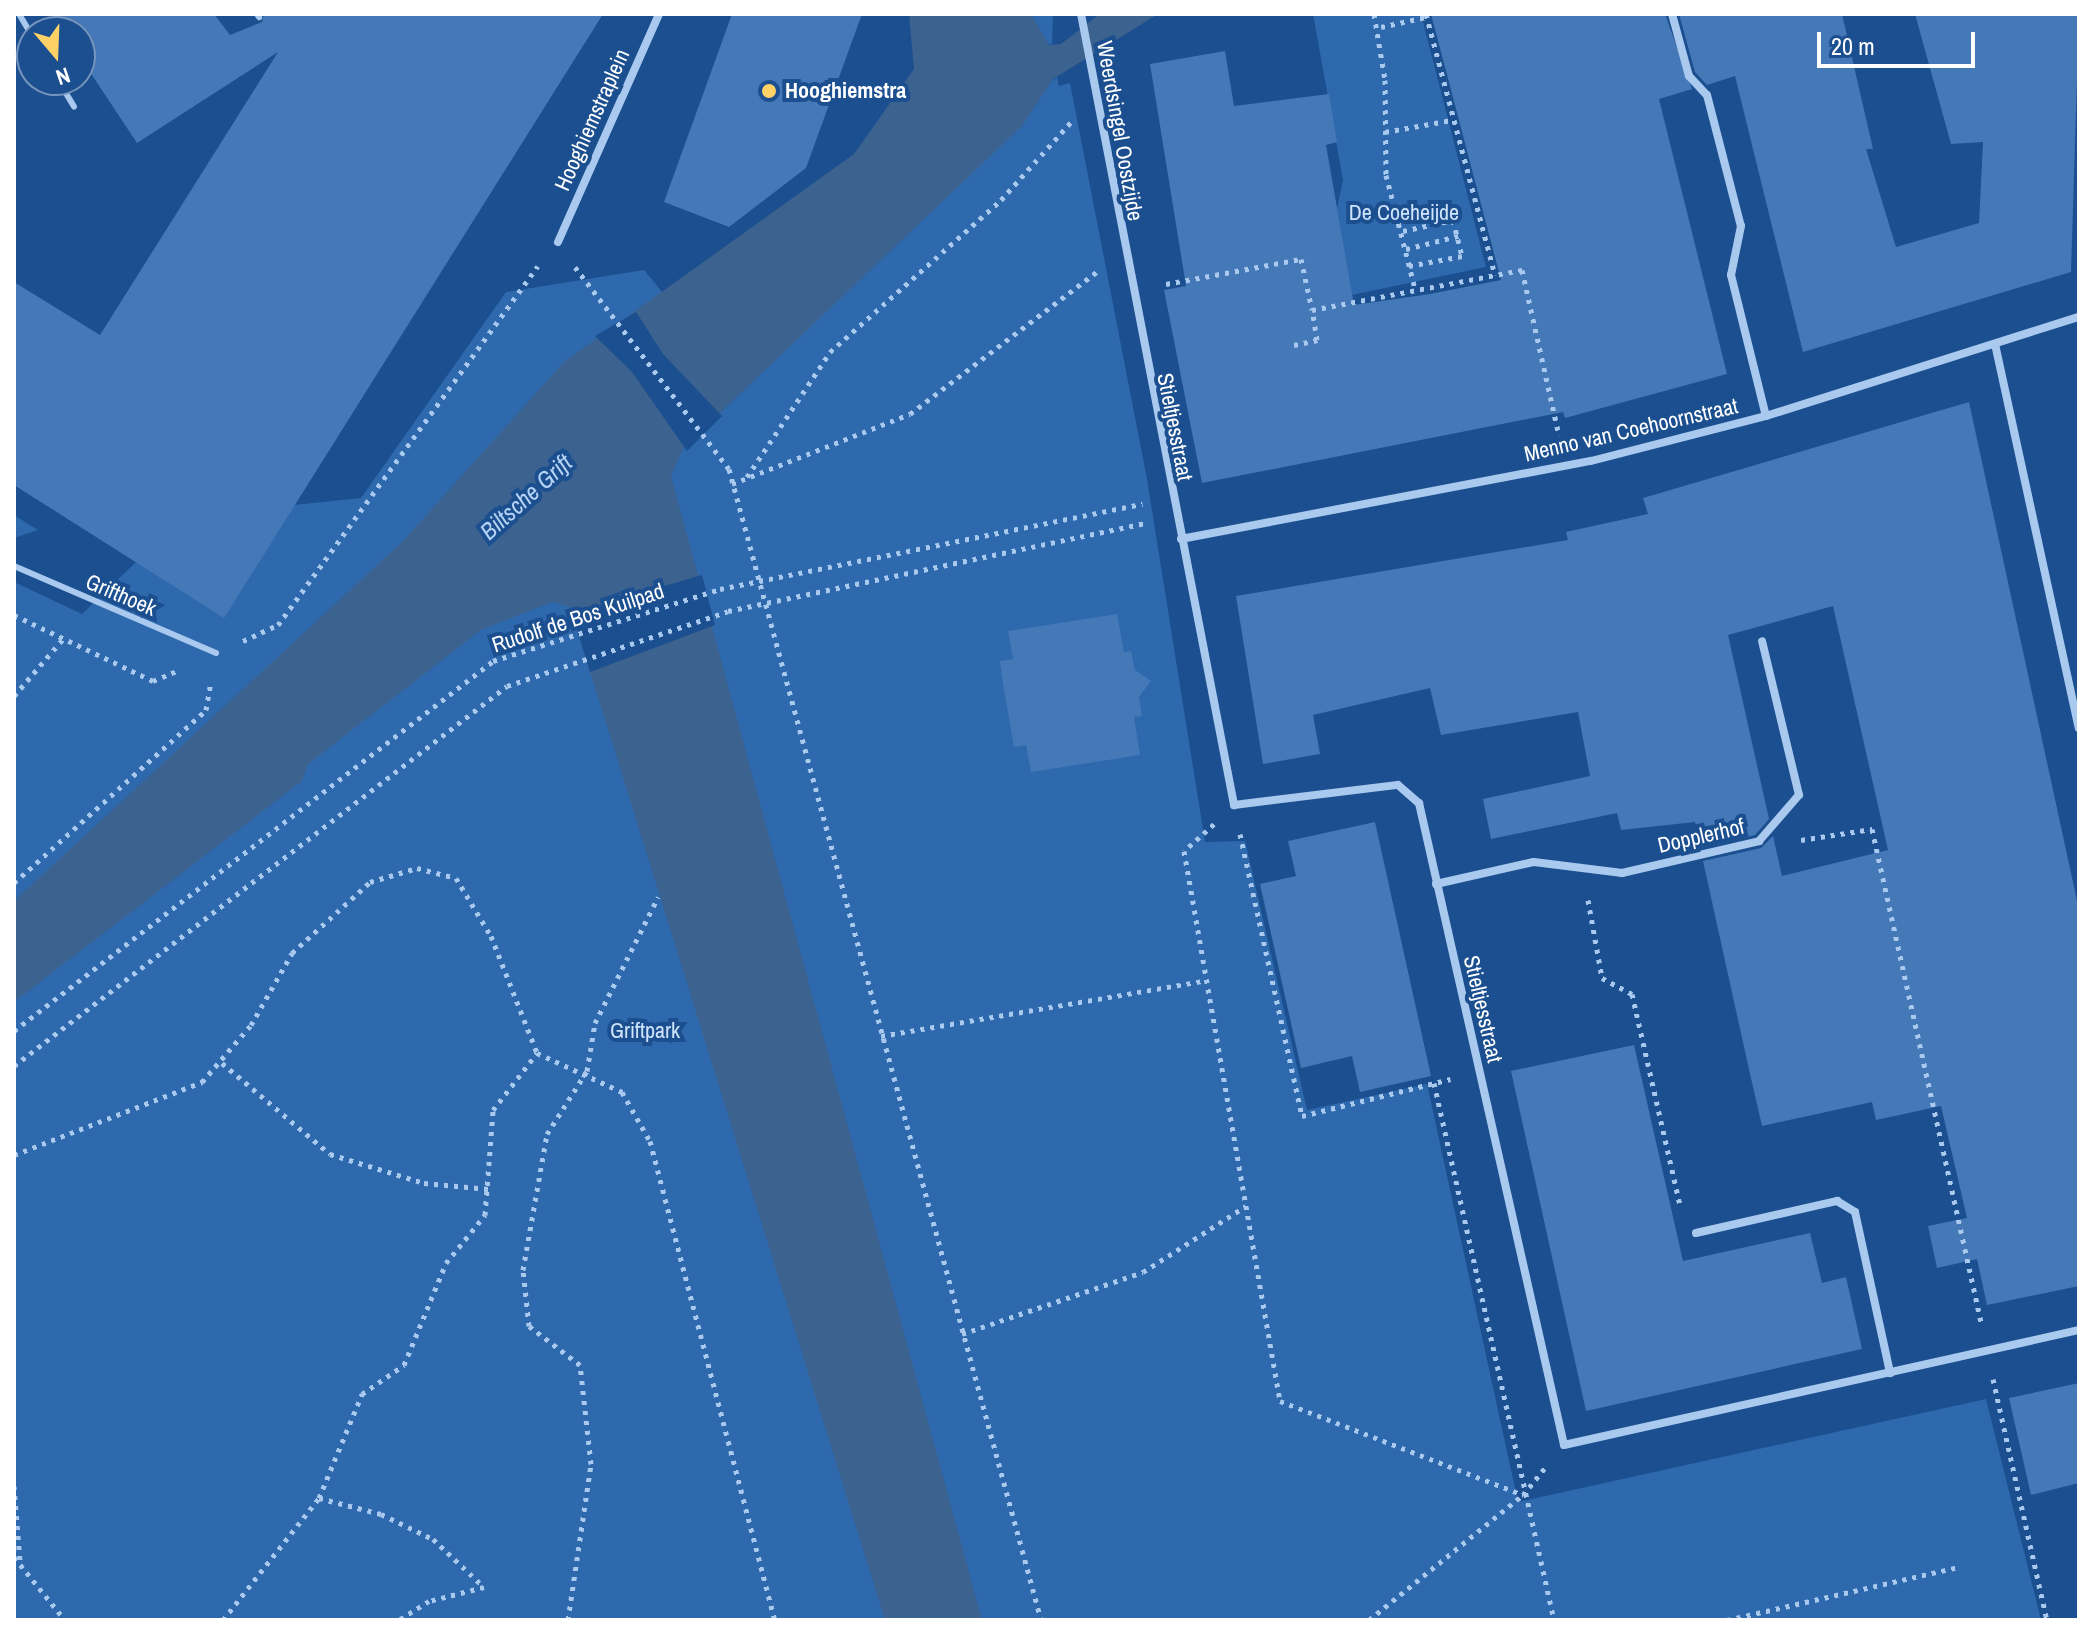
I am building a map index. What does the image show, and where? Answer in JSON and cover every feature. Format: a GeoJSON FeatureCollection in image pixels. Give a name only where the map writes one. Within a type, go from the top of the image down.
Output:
{"type":"FeatureCollection","features":[{"type":"Feature","properties":{"kind":"street","name":"Hooghiemstraplein"},"geometry":{"type":"LineString","coordinates":[[558,242],[659,14]]}},
{"type":"Feature","properties":{"kind":"street"},"geometry":{"type":"LineString","coordinates":[[1672,14],[1689,76],[1707,95],[1741,226],[1731,275],[1766,416]]}},
{"type":"Feature","properties":{"kind":"street","name":"Weerdsingel Oostzijde"},"geometry":{"type":"LineString","coordinates":[[1081,18],[1124,254]]}},
{"type":"Feature","properties":{"kind":"street","name":"Stieltjesstraat"},"geometry":{"type":"LineString","coordinates":[[1124,254],[1170,499],[1181,539],[1234,805],[1398,785],[1419,803],[1564,1445]]}},
{"type":"Feature","properties":{"kind":"street","name":"Menno van Coehoornstraat"},"geometry":{"type":"LineString","coordinates":[[1181,539],[1591,461],[1766,416],[2079,317]]}},
{"type":"Feature","properties":{"kind":"street"},"geometry":{"type":"LineString","coordinates":[[1995,344],[2079,728]]}},
{"type":"Feature","properties":{"kind":"street","name":"Dopplerhof"},"geometry":{"type":"LineString","coordinates":[[1436,884],[1534,862],[1622,873],[1759,841],[1799,795],[1762,641]]}},
{"type":"Feature","properties":{"kind":"street"},"geometry":{"type":"LineString","coordinates":[[1696,1233],[1837,1201],[1855,1212],[1890,1373]]}},
{"type":"Feature","properties":{"kind":"street"},"geometry":{"type":"LineString","coordinates":[[1564,1445],[2079,1330]]}},
{"type":"Feature","properties":{"kind":"lane"},"geometry":{"type":"LineString","coordinates":[[67,96],[74,107]]}},
{"type":"Feature","properties":{"kind":"lane","name":"Grifthoek"},"geometry":{"type":"LineString","coordinates":[[14,566],[216,653]]}},
{"type":"Feature","properties":{"kind":"path"},"geometry":{"type":"LineString","coordinates":[[1374,14],[1381,27],[1386,175],[1403,231],[1415,289]]}},
{"type":"Feature","properties":{"kind":"path"},"geometry":{"type":"LineString","coordinates":[[1381,27],[1426,16],[1495,275]]}},
{"type":"Feature","properties":{"kind":"path"},"geometry":{"type":"LineString","coordinates":[[747,477],[830,352],[1001,200],[1095,94]]}},
{"type":"Feature","properties":{"kind":"path"},"geometry":{"type":"LineString","coordinates":[[1385,132],[1452,120]]}},
{"type":"Feature","properties":{"kind":"path"},"geometry":{"type":"LineString","coordinates":[[1403,231],[1453,220],[1462,256],[1409,266]]}},
{"type":"Feature","properties":{"kind":"path"},"geometry":{"type":"LineString","coordinates":[[1406,249],[1458,236]]}},
{"type":"Feature","properties":{"kind":"path"},"geometry":{"type":"LineString","coordinates":[[14,615],[153,681],[278,625],[558,242]]}},
{"type":"Feature","properties":{"kind":"path"},"geometry":{"type":"LineString","coordinates":[[732,484],[910,414],[1124,254]]}},
{"type":"Feature","properties":{"kind":"path"},"geometry":{"type":"LineString","coordinates":[[1185,281],[1301,259],[1317,340],[1294,345]]}},
{"type":"Feature","properties":{"kind":"path"},"geometry":{"type":"LineString","coordinates":[[1312,310],[1522,270],[1551,405]]}},
{"type":"Feature","properties":{"kind":"path"},"geometry":{"type":"LineString","coordinates":[[590,289],[729,469],[755,583],[1041,1620]]}},
{"type":"Feature","properties":{"kind":"path"},"geometry":{"type":"LineString","coordinates":[[14,1066],[507,686],[728,611],[1144,527],[1170,499]]}},
{"type":"Feature","properties":{"kind":"path","name":"Rudolf de Bos Kuilpad"},"geometry":{"type":"LineString","coordinates":[[14,1031],[493,661],[720,589],[1170,499]]}},
{"type":"Feature","properties":{"kind":"path"},"geometry":{"type":"LineString","coordinates":[[14,696],[63,639]]}},
{"type":"Feature","properties":{"kind":"path"},"geometry":{"type":"LineString","coordinates":[[14,883],[206,710],[216,653]]}},
{"type":"Feature","properties":{"kind":"path"},"geometry":{"type":"LineString","coordinates":[[1234,805],[1184,851],[1204,981],[1280,1401],[1523,1495]]}},
{"type":"Feature","properties":{"kind":"path"},"geometry":{"type":"LineString","coordinates":[[1234,805],[1302,1116],[1479,1071]]}},
{"type":"Feature","properties":{"kind":"path"},"geometry":{"type":"LineString","coordinates":[[1777,820],[1804,842],[1872,829],[2047,1620]]}},
{"type":"Feature","properties":{"kind":"path"},"geometry":{"type":"LineString","coordinates":[[1586,867],[1602,978],[1632,994],[1687,1237],[1696,1233]]}},
{"type":"Feature","properties":{"kind":"path"},"geometry":{"type":"LineString","coordinates":[[14,1155],[165,1102],[222,1063],[251,1025],[264,990],[326,919],[370,882],[417,868],[456,878],[473,899],[537,1053],[587,1071],[622,1092],[650,1141],[775,1620]]}},
{"type":"Feature","properties":{"kind":"path"},"geometry":{"type":"LineString","coordinates":[[568,1620],[591,1464],[580,1365],[529,1326],[523,1270],[547,1134],[587,1071],[595,1023],[658,897]]}},
{"type":"Feature","properties":{"kind":"path"},"geometry":{"type":"LineString","coordinates":[[881,1036],[1204,981]]}},
{"type":"Feature","properties":{"kind":"path"},"geometry":{"type":"LineString","coordinates":[[223,1620],[319,1498],[362,1394],[404,1365],[446,1263],[485,1215],[493,1110],[537,1053]]}},
{"type":"Feature","properties":{"kind":"path"},"geometry":{"type":"LineString","coordinates":[[222,1063],[330,1154],[424,1183],[489,1189]]}},
{"type":"Feature","properties":{"kind":"path"},"geometry":{"type":"LineString","coordinates":[[1434,1083],[1523,1495],[1554,1620]]}},
{"type":"Feature","properties":{"kind":"path"},"geometry":{"type":"LineString","coordinates":[[962,1334],[1143,1272],[1246,1206]]}},
{"type":"Feature","properties":{"kind":"path"},"geometry":{"type":"LineString","coordinates":[[1369,1620],[1523,1495],[1564,1445]]}},
{"type":"Feature","properties":{"kind":"path"},"geometry":{"type":"LineString","coordinates":[[14,1486],[17,1559],[65,1620]]}},
{"type":"Feature","properties":{"kind":"path"},"geometry":{"type":"LineString","coordinates":[[319,1498],[381,1514],[433,1539],[484,1587],[429,1601],[399,1620]]}},
{"type":"Feature","properties":{"kind":"path"},"geometry":{"type":"LineString","coordinates":[[1727,1620],[1958,1567]]}},
{"type":"Feature","properties":{"kind":"green space"},"geometry":{"type":"Polygon","coordinates":[[[1031,14],[1053,14],[1052,45],[1040,40],[1031,14]]]}},
{"type":"Feature","properties":{"kind":"green space","name":"De Coeheijde"},"geometry":{"type":"Polygon","coordinates":[[[1313,14],[1421,14],[1486,267],[1318,302],[1343,245],[1337,208],[1343,180],[1313,14]]]}},
{"type":"Feature","properties":{"kind":"green space","name":"Griftpark"},"geometry":{"type":"Polygon","coordinates":[[[1057,77],[1059,86],[1070,83],[1147,479],[1205,842],[1245,841],[1307,1110],[1427,1084],[1518,1502],[1986,1399],[2041,1620],[14,1620],[14,582],[82,614],[136,562],[294,505],[361,498],[506,292],[644,270],[697,334],[1057,77]]]}},
{"type":"Feature","properties":{"kind":"green space"},"geometry":{"type":"Polygon","coordinates":[[[14,515],[38,530],[14,538],[14,515]]]}},
{"type":"Feature","properties":{"kind":"water","name":"Biltsche Grift"},"geometry":{"type":"Polygon","coordinates":[[[909,14],[1031,14],[1049,45],[1061,44],[1100,14],[1158,14],[1053,79],[1022,126],[684,447],[671,476],[982,1620],[885,1620],[570,607],[552,602],[481,630],[308,764],[302,781],[14,1002],[14,901],[403,541],[564,362],[854,154],[914,69],[909,14]]]}},
{"type":"Feature","properties":{"kind":"pier"},"geometry":{"type":"Polygon","coordinates":[[[636,312],[663,354],[722,416],[687,451],[632,372],[595,336],[636,312]]]}},
{"type":"Feature","properties":{"kind":"pier"},"geometry":{"type":"Polygon","coordinates":[[[702,575],[715,625],[590,672],[572,613],[702,575]]]}},
{"type":"Feature","properties":{"kind":"building"},"geometry":{"type":"Polygon","coordinates":[[[51,14],[214,14],[230,35],[262,22],[264,14],[603,14],[224,618],[14,485],[14,282],[100,335],[278,52],[137,143],[96,81],[96,16],[51,14]]]}},
{"type":"Feature","properties":{"kind":"building","name":"Hooghiemstra"},"geometry":{"type":"Polygon","coordinates":[[[732,14],[862,14],[806,168],[729,227],[664,202],[732,14]]]}},
{"type":"Feature","properties":{"kind":"building"},"geometry":{"type":"Polygon","coordinates":[[[1431,14],[1665,14],[1692,89],[1659,99],[1727,374],[1565,418],[1563,412],[1202,483],[1164,290],[1186,286],[1150,64],[1225,51],[1234,106],[1329,94],[1337,142],[1326,145],[1354,305],[1430,294],[1501,280],[1431,14]]]}},
{"type":"Feature","properties":{"kind":"building"},"geometry":{"type":"Polygon","coordinates":[[[1679,14],[1842,14],[1873,149],[1866,149],[1896,247],[1979,223],[1983,142],[1951,144],[1915,14],[2079,14],[2071,272],[1803,352],[1735,76],[1707,85],[1695,72],[1679,14]]]}},
{"type":"Feature","properties":{"kind":"building"},"geometry":{"type":"Polygon","coordinates":[[[1969,402],[2079,910],[2079,1286],[1987,1305],[1977,1259],[1937,1268],[1928,1226],[1967,1218],[1941,1106],[1876,1120],[1872,1102],[1762,1126],[1703,861],[1761,848],[1773,836],[1782,876],[1888,850],[1833,606],[1728,635],[1769,819],[1755,835],[1700,848],[1695,822],[1621,830],[1617,813],[1491,839],[1483,799],[1590,776],[1578,712],[1441,735],[1430,688],[1313,715],[1320,754],[1263,764],[1236,596],[1568,540],[1566,532],[1648,514],[1643,498],[1969,402]]]}},
{"type":"Feature","properties":{"kind":"building"},"geometry":{"type":"Polygon","coordinates":[[[1117,614],[1124,652],[1131,651],[1135,670],[1151,681],[1139,697],[1142,716],[1134,717],[1140,755],[1031,772],[1026,745],[1014,747],[1003,684],[1000,661],[1013,659],[1008,631],[1117,614]]]}},
{"type":"Feature","properties":{"kind":"building"},"geometry":{"type":"Polygon","coordinates":[[[1375,822],[1431,1076],[1360,1092],[1352,1056],[1301,1068],[1260,884],[1296,876],[1288,841],[1375,822]]]}},
{"type":"Feature","properties":{"kind":"building"},"geometry":{"type":"Polygon","coordinates":[[[1634,1045],[1683,1261],[1810,1233],[1822,1283],[1846,1277],[1862,1349],[1586,1411],[1511,1071],[1634,1045]]]}},
{"type":"Feature","properties":{"kind":"building"},"geometry":{"type":"Polygon","coordinates":[[[2079,1383],[2079,1483],[2031,1495],[2009,1398],[2079,1383]]]}},
{"type":"Feature","properties":{"kind":"place","name":"Hooghiemstra"},"geometry":{"type":"Point","coordinates":[769,91]}}]}
